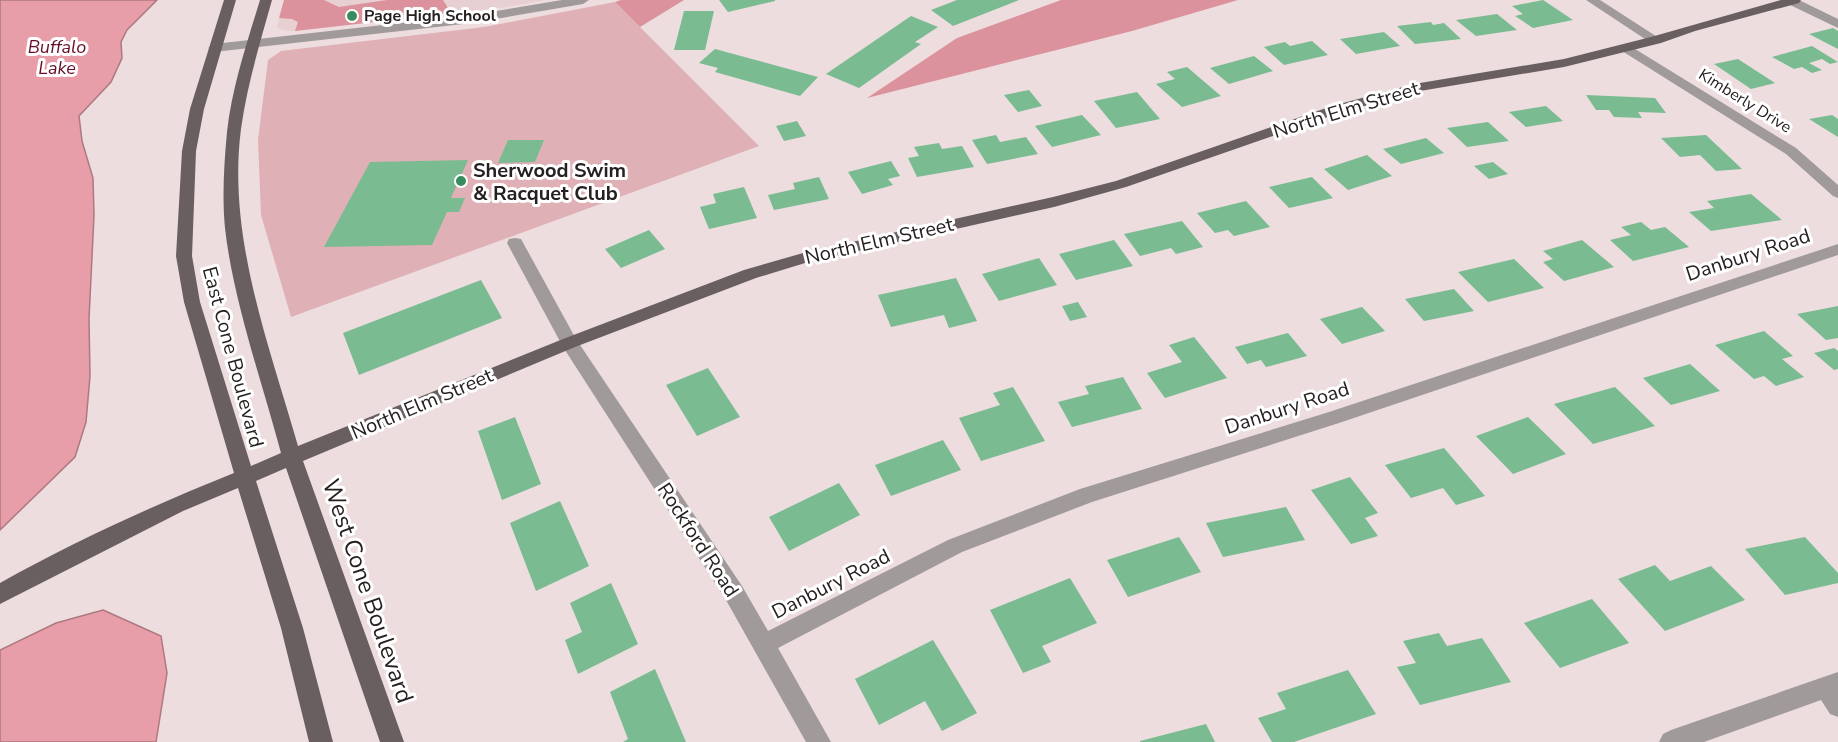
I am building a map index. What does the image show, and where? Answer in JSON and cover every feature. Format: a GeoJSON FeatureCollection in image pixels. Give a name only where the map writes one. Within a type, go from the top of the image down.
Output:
{"type":"FeatureCollection","features":[{"type":"Feature","properties":{"kind":"main road","name":"East Cone Boulevard"},"geometry":{"type":"LineString","coordinates":[[230,0],[197,109],[189,151],[184,256],[192,302],[244,477]]}},
{"type":"Feature","properties":{"kind":"main road","name":"East Cone Boulevard"},"geometry":{"type":"LineString","coordinates":[[266,0],[243,80],[234,130],[231,185],[233,228],[245,289],[292,458]]}},
{"type":"Feature","properties":{"kind":"main road","name":"North Elm Street"},"geometry":{"type":"LineString","coordinates":[[0,594],[129,527],[244,477],[672,302],[803,258],[1054,202],[1121,184],[1337,110],[1419,87],[1564,63],[1627,48],[1793,0]]}},
{"type":"Feature","properties":{"kind":"main road","name":"West Cone Boulevard"},"geometry":{"type":"LineString","coordinates":[[292,458],[392,742]]}},
{"type":"Feature","properties":{"kind":"main road"},"geometry":{"type":"LineString","coordinates":[[244,477],[292,628],[321,742]]}},
{"type":"Feature","properties":{"kind":"street"},"geometry":{"type":"LineString","coordinates":[[214,48],[472,19],[583,0]]}},
{"type":"Feature","properties":{"kind":"street"},"geometry":{"type":"LineString","coordinates":[[1592,0],[1656,40]]}},
{"type":"Feature","properties":{"kind":"street"},"geometry":{"type":"LineString","coordinates":[[1793,0],[1838,24]]}},
{"type":"Feature","properties":{"kind":"street","name":"Kimberly Drive"},"geometry":{"type":"LineString","coordinates":[[1627,48],[1791,151],[1838,193]]}},
{"type":"Feature","properties":{"kind":"street","name":"Rockford Road"},"geometry":{"type":"LineString","coordinates":[[515,243],[569,343],[734,593],[819,742]]}},
{"type":"Feature","properties":{"kind":"street","name":"Danbury Road"},"geometry":{"type":"LineString","coordinates":[[764,644],[955,546],[1087,495],[1332,418],[1838,249]]}},
{"type":"Feature","properties":{"kind":"street"},"geometry":{"type":"LineString","coordinates":[[1671,742],[1834,693]]}},
{"type":"Feature","properties":{"kind":"shaded area","name":"Page High School"},"geometry":{"type":"Polygon","coordinates":[[[284,0],[546,0],[507,7],[295,31],[282,30],[277,27],[284,0]]]}},
{"type":"Feature","properties":{"kind":"shaded area","name":"Page High School"},"geometry":{"type":"Polygon","coordinates":[[[284,0],[324,0],[339,7],[387,0],[443,0],[448,8],[445,14],[295,31],[298,22],[279,18],[284,0]]]}},
{"type":"Feature","properties":{"kind":"shaded area"},"geometry":{"type":"Polygon","coordinates":[[[621,0],[684,0],[640,27],[615,2],[621,0]]]}},
{"type":"Feature","properties":{"kind":"shaded area"},"geometry":{"type":"Polygon","coordinates":[[[1061,0],[1238,0],[1132,31],[867,98],[957,38],[1061,0]]]}},
{"type":"Feature","properties":{"kind":"shaded area","name":"Sherwood Swim & Racquet Club"},"geometry":{"type":"Polygon","coordinates":[[[615,2],[759,146],[291,317],[261,215],[258,140],[268,60],[281,51],[484,27],[615,2]]]}},
{"type":"Feature","properties":{"kind":"water","name":"Buffalo Lake"},"geometry":{"type":"Polygon","coordinates":[[[0,0],[157,0],[127,30],[121,42],[122,58],[111,82],[79,116],[82,141],[93,178],[94,215],[89,319],[90,376],[86,422],[75,457],[0,530],[0,0]]]}},
{"type":"Feature","properties":{"kind":"water"},"geometry":{"type":"Polygon","coordinates":[[[103,610],[161,636],[167,673],[156,742],[0,742],[0,650],[56,623],[103,610]]]}},
{"type":"Feature","properties":{"kind":"building"},"geometry":{"type":"Polygon","coordinates":[[[719,0],[775,0],[775,1],[728,12],[719,0]]]}},
{"type":"Feature","properties":{"kind":"building"},"geometry":{"type":"Polygon","coordinates":[[[957,0],[1019,0],[953,26],[931,10],[957,0]]]}},
{"type":"Feature","properties":{"kind":"building"},"geometry":{"type":"Polygon","coordinates":[[[1543,0],[1573,20],[1533,28],[1515,16],[1523,14],[1512,6],[1543,0]]]}},
{"type":"Feature","properties":{"kind":"building"},"geometry":{"type":"Polygon","coordinates":[[[684,11],[714,11],[705,50],[674,50],[684,11]]]}},
{"type":"Feature","properties":{"kind":"building"},"geometry":{"type":"Polygon","coordinates":[[[1497,14],[1517,30],[1476,36],[1456,20],[1497,14]]]}},
{"type":"Feature","properties":{"kind":"building"},"geometry":{"type":"Polygon","coordinates":[[[911,16],[938,27],[915,42],[921,44],[859,88],[826,74],[911,16]]]}},
{"type":"Feature","properties":{"kind":"building"},"geometry":{"type":"Polygon","coordinates":[[[1431,22],[1433,25],[1444,23],[1461,39],[1415,44],[1397,26],[1431,22]]]}},
{"type":"Feature","properties":{"kind":"building"},"geometry":{"type":"Polygon","coordinates":[[[1833,28],[1838,31],[1838,49],[1809,34],[1833,28]]]}},
{"type":"Feature","properties":{"kind":"building"},"geometry":{"type":"Polygon","coordinates":[[[1384,32],[1400,46],[1356,54],[1340,39],[1384,32]]]}},
{"type":"Feature","properties":{"kind":"building"},"geometry":{"type":"Polygon","coordinates":[[[1312,41],[1328,55],[1284,65],[1264,47],[1285,42],[1290,46],[1312,41]]]}},
{"type":"Feature","properties":{"kind":"building"},"geometry":{"type":"Polygon","coordinates":[[[1812,46],[1838,62],[1830,64],[1822,59],[1809,63],[1822,70],[1812,73],[1802,67],[1794,69],[1772,57],[1812,46]]]}},
{"type":"Feature","properties":{"kind":"building"},"geometry":{"type":"Polygon","coordinates":[[[715,49],[818,77],[800,96],[715,72],[718,68],[699,63],[715,49]]]}},
{"type":"Feature","properties":{"kind":"building"},"geometry":{"type":"Polygon","coordinates":[[[1254,56],[1273,71],[1229,84],[1210,68],[1254,56]]]}},
{"type":"Feature","properties":{"kind":"building"},"geometry":{"type":"Polygon","coordinates":[[[1738,59],[1775,83],[1751,89],[1714,64],[1738,59]]]}},
{"type":"Feature","properties":{"kind":"building"},"geometry":{"type":"Polygon","coordinates":[[[1187,67],[1221,96],[1182,107],[1156,84],[1175,79],[1167,72],[1187,67]]]}},
{"type":"Feature","properties":{"kind":"building"},"geometry":{"type":"Polygon","coordinates":[[[1029,90],[1042,106],[1018,112],[1004,95],[1029,90]]]}},
{"type":"Feature","properties":{"kind":"building"},"geometry":{"type":"Polygon","coordinates":[[[1137,92],[1160,119],[1116,128],[1094,101],[1137,92]]]}},
{"type":"Feature","properties":{"kind":"building"},"geometry":{"type":"Polygon","coordinates":[[[1586,95],[1655,98],[1666,113],[1638,112],[1642,118],[1614,117],[1609,110],[1596,110],[1586,95]]]}},
{"type":"Feature","properties":{"kind":"building"},"geometry":{"type":"Polygon","coordinates":[[[1546,106],[1563,121],[1526,127],[1509,112],[1546,106]]]}},
{"type":"Feature","properties":{"kind":"building"},"geometry":{"type":"Polygon","coordinates":[[[1082,115],[1101,135],[1052,147],[1035,126],[1082,115]]]}},
{"type":"Feature","properties":{"kind":"building"},"geometry":{"type":"Polygon","coordinates":[[[1832,115],[1838,119],[1838,137],[1809,119],[1832,115]]]}},
{"type":"Feature","properties":{"kind":"building"},"geometry":{"type":"Polygon","coordinates":[[[797,121],[806,136],[784,141],[776,126],[797,121]]]}},
{"type":"Feature","properties":{"kind":"building"},"geometry":{"type":"Polygon","coordinates":[[[1488,122],[1509,141],[1467,147],[1447,128],[1488,122]]]}},
{"type":"Feature","properties":{"kind":"building"},"geometry":{"type":"Polygon","coordinates":[[[996,135],[1000,142],[1026,137],[1038,154],[987,164],[972,140],[996,135]]]}},
{"type":"Feature","properties":{"kind":"building"},"geometry":{"type":"Polygon","coordinates":[[[1706,135],[1742,169],[1716,171],[1700,155],[1680,157],[1661,138],[1706,135]]]}},
{"type":"Feature","properties":{"kind":"building"},"geometry":{"type":"Polygon","coordinates":[[[1426,138],[1444,153],[1401,164],[1383,149],[1426,138]]]}},
{"type":"Feature","properties":{"kind":"building"},"geometry":{"type":"Polygon","coordinates":[[[508,140],[544,140],[535,162],[498,163],[508,140]]]}},
{"type":"Feature","properties":{"kind":"building"},"geometry":{"type":"Polygon","coordinates":[[[939,143],[942,149],[962,146],[974,167],[917,177],[908,158],[919,156],[914,147],[939,143]]]}},
{"type":"Feature","properties":{"kind":"building"},"geometry":{"type":"Polygon","coordinates":[[[1367,155],[1392,176],[1348,190],[1324,169],[1367,155]]]}},
{"type":"Feature","properties":{"kind":"building"},"geometry":{"type":"Polygon","coordinates":[[[468,160],[451,198],[465,198],[459,212],[447,212],[432,245],[324,247],[370,162],[468,160]]]}},
{"type":"Feature","properties":{"kind":"building"},"geometry":{"type":"Polygon","coordinates":[[[891,161],[900,176],[888,179],[893,185],[862,194],[848,172],[891,161]]]}},
{"type":"Feature","properties":{"kind":"building"},"geometry":{"type":"Polygon","coordinates":[[[1493,162],[1508,174],[1489,179],[1474,166],[1493,162]]]}},
{"type":"Feature","properties":{"kind":"building"},"geometry":{"type":"Polygon","coordinates":[[[819,177],[829,199],[774,210],[768,195],[795,189],[793,183],[819,177]]]}},
{"type":"Feature","properties":{"kind":"building"},"geometry":{"type":"Polygon","coordinates":[[[1312,177],[1333,198],[1289,208],[1269,187],[1312,177]]]}},
{"type":"Feature","properties":{"kind":"building"},"geometry":{"type":"Polygon","coordinates":[[[744,187],[757,218],[709,229],[700,207],[716,203],[713,194],[744,187]]]}},
{"type":"Feature","properties":{"kind":"building"},"geometry":{"type":"Polygon","coordinates":[[[1751,194],[1782,220],[1711,231],[1689,212],[1714,208],[1707,201],[1751,194]]]}},
{"type":"Feature","properties":{"kind":"building"},"geometry":{"type":"Polygon","coordinates":[[[1246,201],[1270,227],[1234,236],[1228,230],[1215,233],[1197,213],[1246,201]]]}},
{"type":"Feature","properties":{"kind":"building"},"geometry":{"type":"Polygon","coordinates":[[[1182,221],[1203,247],[1176,254],[1171,248],[1140,256],[1124,234],[1182,221]]]}},
{"type":"Feature","properties":{"kind":"building"},"geometry":{"type":"Polygon","coordinates":[[[1641,222],[1651,230],[1665,227],[1689,247],[1633,261],[1610,240],[1631,235],[1621,227],[1641,222]]]}},
{"type":"Feature","properties":{"kind":"building"},"geometry":{"type":"Polygon","coordinates":[[[649,230],[665,249],[621,268],[605,249],[649,230]]]}},
{"type":"Feature","properties":{"kind":"building"},"geometry":{"type":"Polygon","coordinates":[[[1114,240],[1133,266],[1076,280],[1059,254],[1114,240]]]}},
{"type":"Feature","properties":{"kind":"building"},"geometry":{"type":"Polygon","coordinates":[[[1582,240],[1614,267],[1564,281],[1543,262],[1553,259],[1543,251],[1582,240]]]}},
{"type":"Feature","properties":{"kind":"building"},"geometry":{"type":"Polygon","coordinates":[[[1039,258],[1057,285],[999,301],[982,274],[1039,258]]]}},
{"type":"Feature","properties":{"kind":"building"},"geometry":{"type":"Polygon","coordinates":[[[1514,259],[1544,288],[1488,302],[1458,272],[1514,259]]]}},
{"type":"Feature","properties":{"kind":"building"},"geometry":{"type":"Polygon","coordinates":[[[956,278],[977,321],[949,328],[944,315],[891,327],[878,295],[956,278]]]}},
{"type":"Feature","properties":{"kind":"building"},"geometry":{"type":"Polygon","coordinates":[[[481,280],[502,318],[359,375],[343,333],[481,280]]]}},
{"type":"Feature","properties":{"kind":"building"},"geometry":{"type":"Polygon","coordinates":[[[1454,289],[1474,311],[1424,321],[1405,299],[1454,289]]]}},
{"type":"Feature","properties":{"kind":"building"},"geometry":{"type":"Polygon","coordinates":[[[1078,302],[1087,317],[1070,321],[1062,306],[1078,302]]]}},
{"type":"Feature","properties":{"kind":"building"},"geometry":{"type":"Polygon","coordinates":[[[1838,306],[1838,338],[1826,340],[1797,314],[1838,306]]]}},
{"type":"Feature","properties":{"kind":"building"},"geometry":{"type":"Polygon","coordinates":[[[1362,307],[1385,331],[1342,344],[1320,319],[1362,307]]]}},
{"type":"Feature","properties":{"kind":"building"},"geometry":{"type":"Polygon","coordinates":[[[1764,331],[1793,356],[1782,359],[1804,377],[1776,386],[1764,376],[1754,379],[1715,345],[1764,331]]]}},
{"type":"Feature","properties":{"kind":"building"},"geometry":{"type":"Polygon","coordinates":[[[1288,333],[1307,356],[1266,367],[1261,360],[1247,364],[1235,347],[1288,333]]]}},
{"type":"Feature","properties":{"kind":"building"},"geometry":{"type":"Polygon","coordinates":[[[1194,337],[1227,378],[1165,398],[1147,373],[1182,362],[1169,345],[1194,337]]]}},
{"type":"Feature","properties":{"kind":"building"},"geometry":{"type":"Polygon","coordinates":[[[1834,348],[1838,351],[1838,369],[1834,370],[1814,353],[1834,348]]]}},
{"type":"Feature","properties":{"kind":"building"},"geometry":{"type":"Polygon","coordinates":[[[1690,364],[1720,391],[1671,405],[1643,378],[1690,364]]]}},
{"type":"Feature","properties":{"kind":"building"},"geometry":{"type":"Polygon","coordinates":[[[708,368],[740,417],[697,436],[666,385],[708,368]]]}},
{"type":"Feature","properties":{"kind":"building"},"geometry":{"type":"Polygon","coordinates":[[[1123,377],[1142,409],[1072,427],[1058,402],[1089,394],[1085,386],[1123,377]]]}},
{"type":"Feature","properties":{"kind":"building"},"geometry":{"type":"Polygon","coordinates":[[[1013,387],[1045,441],[981,461],[959,418],[1000,405],[993,393],[1013,387]]]}},
{"type":"Feature","properties":{"kind":"building"},"geometry":{"type":"Polygon","coordinates":[[[1615,387],[1655,426],[1593,444],[1554,404],[1615,387]]]}},
{"type":"Feature","properties":{"kind":"building"},"geometry":{"type":"Polygon","coordinates":[[[515,417],[541,484],[502,500],[478,431],[515,417]]]}},
{"type":"Feature","properties":{"kind":"building"},"geometry":{"type":"Polygon","coordinates":[[[1528,417],[1566,454],[1513,474],[1476,436],[1528,417]]]}},
{"type":"Feature","properties":{"kind":"building"},"geometry":{"type":"Polygon","coordinates":[[[943,440],[961,470],[891,496],[875,465],[943,440]]]}},
{"type":"Feature","properties":{"kind":"building"},"geometry":{"type":"Polygon","coordinates":[[[1444,448],[1485,496],[1456,505],[1443,488],[1411,498],[1385,465],[1444,448]]]}},
{"type":"Feature","properties":{"kind":"building"},"geometry":{"type":"Polygon","coordinates":[[[1350,477],[1378,513],[1365,518],[1378,536],[1351,544],[1311,490],[1350,477]]]}},
{"type":"Feature","properties":{"kind":"building"},"geometry":{"type":"Polygon","coordinates":[[[839,483],[860,515],[789,551],[769,517],[839,483]]]}},
{"type":"Feature","properties":{"kind":"building"},"geometry":{"type":"Polygon","coordinates":[[[560,501],[589,566],[536,591],[510,523],[560,501]]]}},
{"type":"Feature","properties":{"kind":"building"},"geometry":{"type":"Polygon","coordinates":[[[1286,507],[1305,540],[1223,557],[1206,523],[1286,507]]]}},
{"type":"Feature","properties":{"kind":"building"},"geometry":{"type":"Polygon","coordinates":[[[1179,537],[1201,572],[1128,597],[1107,560],[1179,537]]]}},
{"type":"Feature","properties":{"kind":"building"},"geometry":{"type":"Polygon","coordinates":[[[1805,537],[1838,573],[1838,583],[1785,595],[1745,549],[1805,537]]]}},
{"type":"Feature","properties":{"kind":"building"},"geometry":{"type":"Polygon","coordinates":[[[1655,565],[1670,581],[1711,566],[1745,600],[1665,631],[1618,579],[1655,565]]]}},
{"type":"Feature","properties":{"kind":"building"},"geometry":{"type":"Polygon","coordinates":[[[1070,578],[1097,623],[1042,646],[1051,662],[1023,673],[990,610],[1070,578]]]}},
{"type":"Feature","properties":{"kind":"building"},"geometry":{"type":"Polygon","coordinates":[[[611,583],[638,644],[578,674],[565,640],[582,632],[570,603],[611,583]]]}},
{"type":"Feature","properties":{"kind":"building"},"geometry":{"type":"Polygon","coordinates":[[[1592,599],[1629,643],[1560,668],[1524,623],[1592,599]]]}},
{"type":"Feature","properties":{"kind":"building"},"geometry":{"type":"Polygon","coordinates":[[[1439,633],[1447,646],[1482,638],[1511,682],[1420,705],[1397,667],[1416,663],[1403,641],[1439,633]]]}},
{"type":"Feature","properties":{"kind":"building"},"geometry":{"type":"Polygon","coordinates":[[[933,640],[977,713],[942,731],[925,701],[879,725],[855,679],[933,640]]]}},
{"type":"Feature","properties":{"kind":"building"},"geometry":{"type":"Polygon","coordinates":[[[655,669],[686,742],[623,742],[628,739],[610,692],[655,669]]]}},
{"type":"Feature","properties":{"kind":"building"},"geometry":{"type":"Polygon","coordinates":[[[1348,670],[1376,714],[1294,742],[1272,742],[1258,718],[1286,709],[1277,693],[1348,670]]]}},
{"type":"Feature","properties":{"kind":"building"},"geometry":{"type":"Polygon","coordinates":[[[1206,724],[1215,742],[1140,742],[1140,741],[1206,724]]]}},
{"type":"Feature","properties":{"kind":"place","name":"Page High School"},"geometry":{"type":"Point","coordinates":[352,16]}},
{"type":"Feature","properties":{"kind":"place","name":"Sherwood Swim & Racquet Club"},"geometry":{"type":"Point","coordinates":[461,181]}}]}
